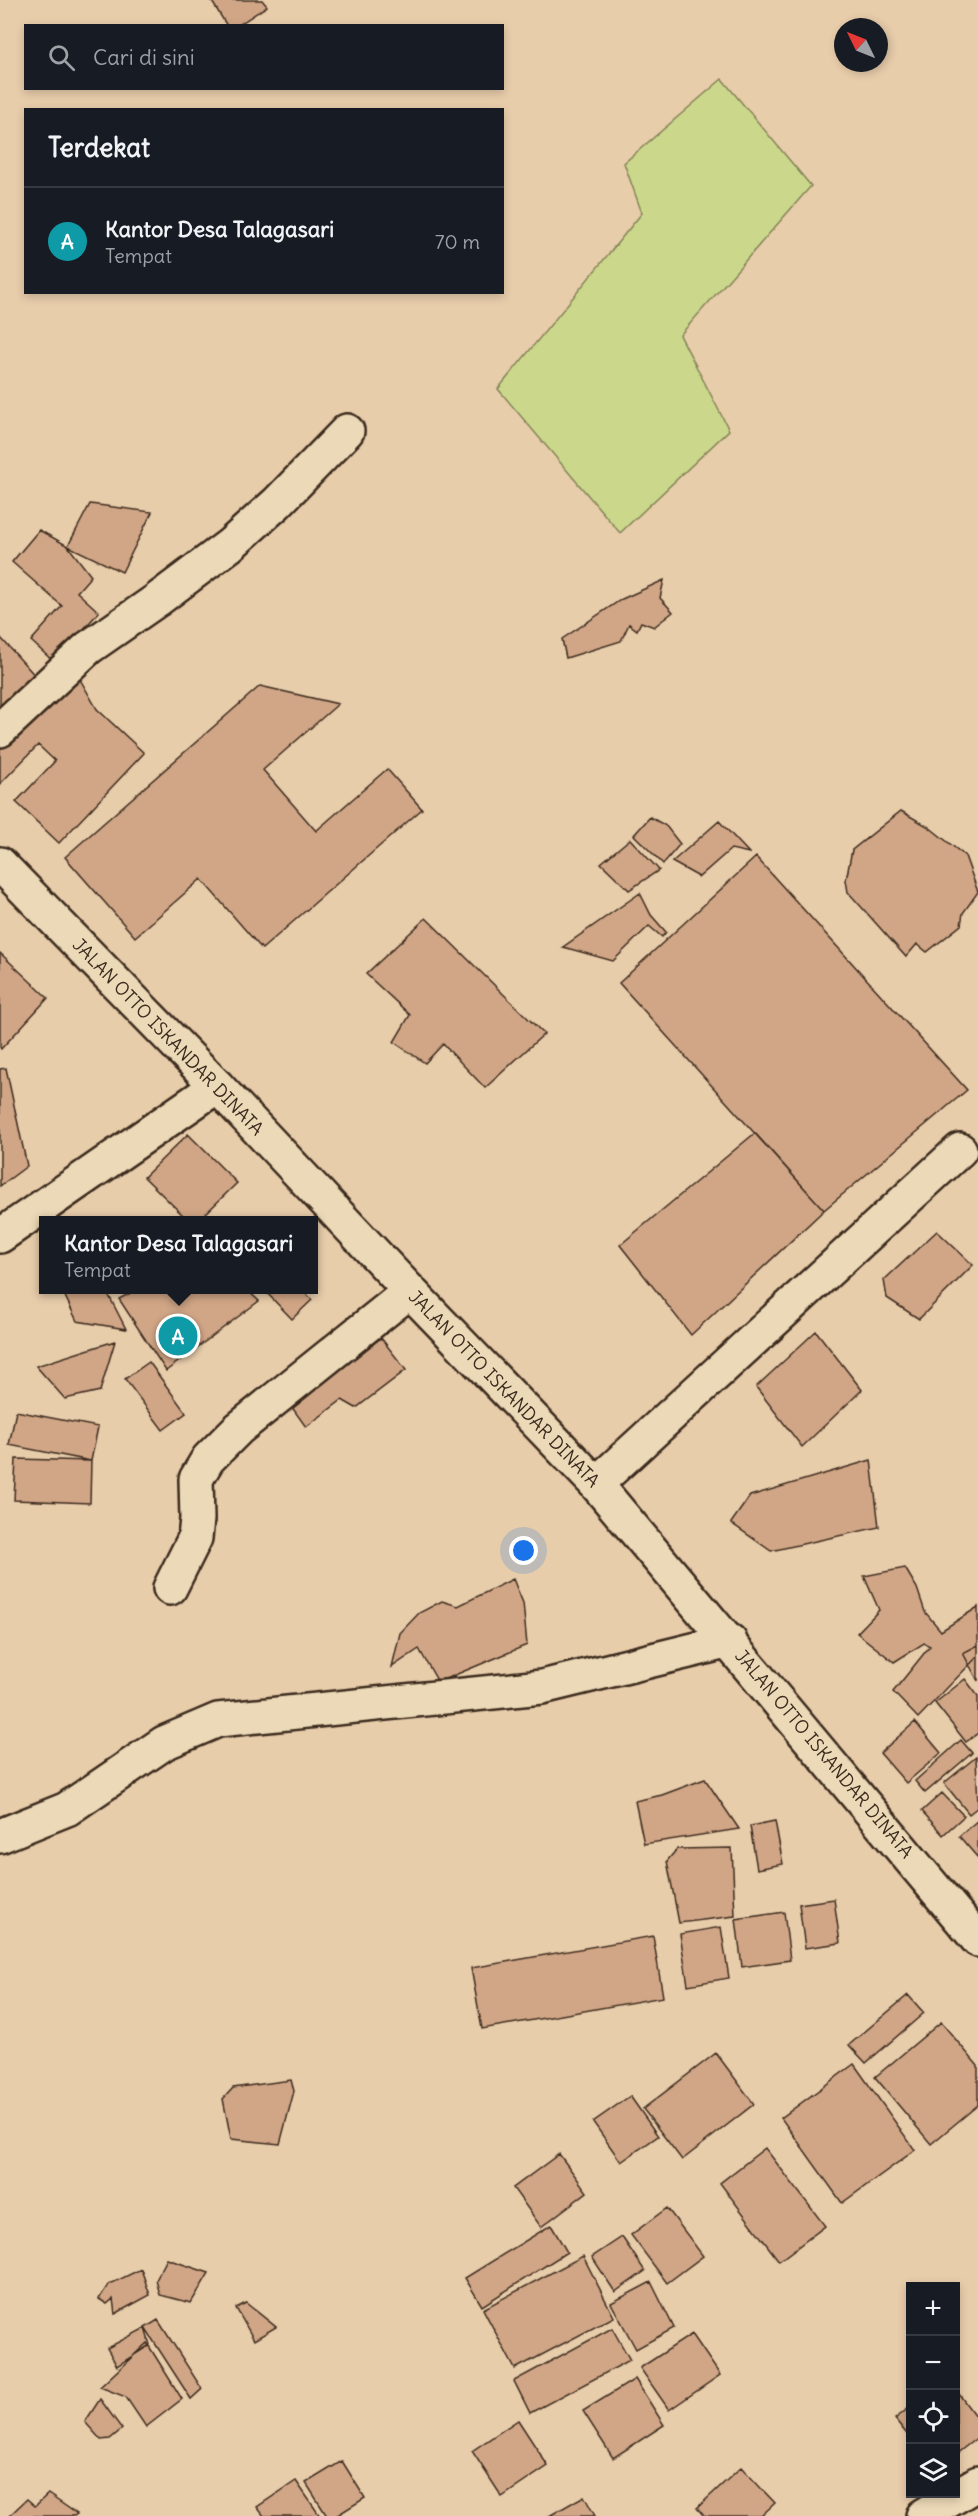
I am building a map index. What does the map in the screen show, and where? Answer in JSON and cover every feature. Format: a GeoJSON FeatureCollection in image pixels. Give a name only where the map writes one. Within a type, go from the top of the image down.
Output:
{"type":"FeatureCollection","features":[{"type":"Feature","properties":{"kind":"street"},"geometry":{"type":"LineString","coordinates":[[0,730],[88,648],[230,545],[277,503],[347,431]]}},
{"type":"Feature","properties":{"kind":"street","name":"JALAN OTTO ISKANDAR DINATA"},"geometry":{"type":"LineString","coordinates":[[0,864],[218,1086],[410,1291],[596,1484],[730,1641],[978,1940]]}},
{"type":"Feature","properties":{"kind":"street"},"geometry":{"type":"LineString","coordinates":[[0,1236],[218,1086]]}},
{"type":"Feature","properties":{"kind":"street"},"geometry":{"type":"LineString","coordinates":[[596,1484],[960,1150]]}},
{"type":"Feature","properties":{"kind":"street"},"geometry":{"type":"LineString","coordinates":[[170,1588],[195,1538],[196,1479],[208,1459],[238,1429],[410,1291]]}},
{"type":"Feature","properties":{"kind":"street"},"geometry":{"type":"LineString","coordinates":[[0,1836],[67,1809],[164,1743],[218,1720],[542,1687],[730,1641]]}},
{"type":"Feature","properties":{"kind":"street"},"geometry":{"type":"LineString","coordinates":[[923,2516],[978,2483]]}},
{"type":"Feature","properties":{"kind":"green space"},"geometry":{"type":"Polygon","coordinates":[[[722,79],[811,186],[680,335],[729,430],[620,533],[498,389],[642,213],[624,163],[722,79]]]}},
{"type":"Feature","properties":{"kind":"building"},"geometry":{"type":"Polygon","coordinates":[[[211,0],[262,0],[267,6],[240,24],[226,24],[211,0]]]}},
{"type":"Feature","properties":{"kind":"building"},"geometry":{"type":"Polygon","coordinates":[[[90,504],[152,512],[122,572],[68,546],[90,504]]]}},
{"type":"Feature","properties":{"kind":"building"},"geometry":{"type":"Polygon","coordinates":[[[39,530],[68,546],[91,576],[77,592],[99,612],[54,662],[31,641],[62,606],[12,562],[39,530]]]}},
{"type":"Feature","properties":{"kind":"building"},"geometry":{"type":"Polygon","coordinates":[[[664,580],[660,598],[673,612],[654,627],[641,622],[637,630],[629,624],[621,641],[566,658],[562,639],[622,599],[664,580]]]}},
{"type":"Feature","properties":{"kind":"building"},"geometry":{"type":"Polygon","coordinates":[[[0,637],[39,680],[0,715],[0,637]]]}},
{"type":"Feature","properties":{"kind":"building"},"geometry":{"type":"Polygon","coordinates":[[[73,667],[97,709],[144,753],[59,843],[16,802],[55,761],[38,745],[0,784],[0,745],[73,667]]]}},
{"type":"Feature","properties":{"kind":"building"},"geometry":{"type":"Polygon","coordinates":[[[260,686],[338,704],[263,770],[316,831],[387,769],[422,809],[262,949],[201,879],[135,937],[65,857],[260,686]]]}},
{"type":"Feature","properties":{"kind":"building"},"geometry":{"type":"Polygon","coordinates":[[[901,811],[929,827],[965,856],[978,892],[963,913],[961,925],[927,952],[917,944],[906,957],[848,892],[846,880],[852,850],[901,811]]]}},
{"type":"Feature","properties":{"kind":"building"},"geometry":{"type":"Polygon","coordinates":[[[650,817],[666,826],[680,844],[663,864],[634,835],[650,817]]]}},
{"type":"Feature","properties":{"kind":"building"},"geometry":{"type":"Polygon","coordinates":[[[719,821],[749,853],[731,849],[699,877],[672,862],[719,821]]]}},
{"type":"Feature","properties":{"kind":"building"},"geometry":{"type":"Polygon","coordinates":[[[630,839],[659,870],[629,890],[601,863],[630,839]]]}},
{"type":"Feature","properties":{"kind":"building"},"geometry":{"type":"Polygon","coordinates":[[[756,857],[967,1090],[824,1210],[619,983],[756,857]]]}},
{"type":"Feature","properties":{"kind":"building"},"geometry":{"type":"Polygon","coordinates":[[[640,893],[651,915],[666,932],[662,937],[649,926],[613,961],[563,947],[640,893]]]}},
{"type":"Feature","properties":{"kind":"building"},"geometry":{"type":"Polygon","coordinates":[[[426,918],[544,1034],[485,1088],[443,1044],[425,1063],[394,1042],[410,1015],[366,974],[426,918]]]}},
{"type":"Feature","properties":{"kind":"building"},"geometry":{"type":"Polygon","coordinates":[[[0,953],[48,998],[1,1049],[0,1047],[0,953]]]}},
{"type":"Feature","properties":{"kind":"building"},"geometry":{"type":"Polygon","coordinates":[[[6,1068],[27,1166],[0,1186],[0,1069],[6,1068]]]}},
{"type":"Feature","properties":{"kind":"building"},"geometry":{"type":"Polygon","coordinates":[[[755,1133],[824,1210],[691,1335],[620,1245],[755,1133]]]}},
{"type":"Feature","properties":{"kind":"building"},"geometry":{"type":"Polygon","coordinates":[[[188,1134],[237,1183],[203,1216],[184,1216],[144,1177],[188,1134]]]}},
{"type":"Feature","properties":{"kind":"building"},"geometry":{"type":"Polygon","coordinates":[[[937,1231],[973,1265],[919,1319],[887,1298],[884,1280],[937,1231]]]}},
{"type":"Feature","properties":{"kind":"building"},"geometry":{"type":"Polygon","coordinates":[[[64,1294],[108,1294],[126,1329],[77,1321],[64,1294]]]}},
{"type":"Feature","properties":{"kind":"building"},"geometry":{"type":"Polygon","coordinates":[[[128,1294],[251,1294],[259,1301],[166,1371],[119,1299],[128,1294]]]}},
{"type":"Feature","properties":{"kind":"building"},"geometry":{"type":"Polygon","coordinates":[[[268,1294],[307,1294],[312,1300],[292,1319],[268,1294]]]}},
{"type":"Feature","properties":{"kind":"building"},"geometry":{"type":"Polygon","coordinates":[[[816,1331],[862,1390],[802,1447],[756,1387],[816,1331]]]}},
{"type":"Feature","properties":{"kind":"building"},"geometry":{"type":"Polygon","coordinates":[[[381,1338],[406,1370],[356,1408],[342,1400],[306,1427],[291,1406],[381,1338]]]}},
{"type":"Feature","properties":{"kind":"building"},"geometry":{"type":"Polygon","coordinates":[[[115,1341],[100,1391],[65,1399],[36,1366],[115,1341]]]}},
{"type":"Feature","properties":{"kind":"building"},"geometry":{"type":"Polygon","coordinates":[[[149,1362],[186,1413],[163,1430],[125,1379],[149,1362]]]}},
{"type":"Feature","properties":{"kind":"building"},"geometry":{"type":"Polygon","coordinates":[[[16,1411],[98,1427],[91,1461],[9,1445],[16,1411]]]}},
{"type":"Feature","properties":{"kind":"building"},"geometry":{"type":"Polygon","coordinates":[[[16,1459],[91,1461],[90,1503],[14,1500],[16,1459]]]}},
{"type":"Feature","properties":{"kind":"building"},"geometry":{"type":"Polygon","coordinates":[[[871,1460],[879,1527],[771,1551],[731,1523],[750,1496],[871,1460]]]}},
{"type":"Feature","properties":{"kind":"building"},"geometry":{"type":"Polygon","coordinates":[[[905,1568],[917,1588],[925,1612],[941,1631],[978,1607],[978,1656],[918,1718],[893,1692],[930,1646],[924,1643],[894,1662],[857,1633],[879,1610],[864,1576],[905,1568]]]}},
{"type":"Feature","properties":{"kind":"building"},"geometry":{"type":"Polygon","coordinates":[[[513,1579],[523,1603],[527,1645],[438,1682],[419,1649],[392,1667],[400,1633],[419,1613],[442,1601],[458,1606],[513,1579]]]}},
{"type":"Feature","properties":{"kind":"building"},"geometry":{"type":"Polygon","coordinates":[[[978,1645],[978,1681],[963,1653],[978,1645]]]}},
{"type":"Feature","properties":{"kind":"building"},"geometry":{"type":"Polygon","coordinates":[[[965,1679],[978,1696],[978,1733],[966,1742],[935,1703],[965,1679]]]}},
{"type":"Feature","properties":{"kind":"building"},"geometry":{"type":"Polygon","coordinates":[[[915,1722],[941,1753],[906,1783],[880,1753],[915,1722]]]}},
{"type":"Feature","properties":{"kind":"building"},"geometry":{"type":"Polygon","coordinates":[[[961,1740],[972,1753],[925,1793],[915,1781],[961,1740]]]}},
{"type":"Feature","properties":{"kind":"building"},"geometry":{"type":"Polygon","coordinates":[[[976,1757],[978,1807],[969,1814],[944,1783],[976,1757]]]}},
{"type":"Feature","properties":{"kind":"building"},"geometry":{"type":"Polygon","coordinates":[[[705,1779],[739,1829],[644,1844],[635,1801],[662,1795],[705,1779]]]}},
{"type":"Feature","properties":{"kind":"building"},"geometry":{"type":"Polygon","coordinates":[[[942,1793],[964,1816],[943,1835],[922,1811],[942,1793]]]}},
{"type":"Feature","properties":{"kind":"building"},"geometry":{"type":"Polygon","coordinates":[[[978,1820],[978,1858],[959,1836],[978,1820]]]}},
{"type":"Feature","properties":{"kind":"building"},"geometry":{"type":"Polygon","coordinates":[[[775,1821],[783,1864],[757,1869],[750,1826],[775,1821]]]}},
{"type":"Feature","properties":{"kind":"building"},"geometry":{"type":"Polygon","coordinates":[[[732,1848],[735,1916],[679,1923],[667,1861],[677,1849],[732,1848]]]}},
{"type":"Feature","properties":{"kind":"building"},"geometry":{"type":"Polygon","coordinates":[[[834,1899],[840,1943],[805,1948],[799,1904],[834,1899]]]}},
{"type":"Feature","properties":{"kind":"building"},"geometry":{"type":"Polygon","coordinates":[[[784,1912],[790,1960],[742,1967],[736,1919],[784,1912]]]}},
{"type":"Feature","properties":{"kind":"building"},"geometry":{"type":"Polygon","coordinates":[[[721,1927],[729,1978],[688,1985],[680,1934],[721,1927]]]}},
{"type":"Feature","properties":{"kind":"building"},"geometry":{"type":"Polygon","coordinates":[[[653,1936],[663,1997],[482,2029],[471,1968],[653,1936]]]}},
{"type":"Feature","properties":{"kind":"building"},"geometry":{"type":"Polygon","coordinates":[[[908,1995],[924,2013],[866,2063],[849,2045],[908,1995]]]}},
{"type":"Feature","properties":{"kind":"building"},"geometry":{"type":"Polygon","coordinates":[[[941,2022],[978,2066],[978,2105],[931,2144],[875,2077],[941,2022]]]}},
{"type":"Feature","properties":{"kind":"building"},"geometry":{"type":"Polygon","coordinates":[[[716,2053],[754,2104],[682,2160],[643,2109],[716,2053]]]}},
{"type":"Feature","properties":{"kind":"building"},"geometry":{"type":"Polygon","coordinates":[[[854,2064],[915,2150],[842,2203],[781,2118],[854,2064]]]}},
{"type":"Feature","properties":{"kind":"building"},"geometry":{"type":"Polygon","coordinates":[[[291,2080],[294,2091],[280,2144],[231,2139],[223,2099],[233,2088],[291,2080]]]}},
{"type":"Feature","properties":{"kind":"building"},"geometry":{"type":"Polygon","coordinates":[[[630,2096],[658,2136],[621,2162],[593,2122],[630,2096]]]}},
{"type":"Feature","properties":{"kind":"building"},"geometry":{"type":"Polygon","coordinates":[[[765,2148],[825,2226],[779,2261],[720,2183],[765,2148]]]}},
{"type":"Feature","properties":{"kind":"building"},"geometry":{"type":"Polygon","coordinates":[[[559,2154],[587,2192],[541,2227],[513,2188],[559,2154]]]}},
{"type":"Feature","properties":{"kind":"building"},"geometry":{"type":"Polygon","coordinates":[[[667,2208],[703,2256],[667,2283],[631,2235],[667,2208]]]}},
{"type":"Feature","properties":{"kind":"building"},"geometry":{"type":"Polygon","coordinates":[[[551,2225],[567,2252],[482,2306],[465,2278],[551,2225]]]}},
{"type":"Feature","properties":{"kind":"building"},"geometry":{"type":"Polygon","coordinates":[[[622,2237],[645,2271],[615,2292],[592,2257],[622,2237]]]}},
{"type":"Feature","properties":{"kind":"building"},"geometry":{"type":"Polygon","coordinates":[[[583,2256],[614,2317],[515,2369],[483,2309],[583,2256]]]}},
{"type":"Feature","properties":{"kind":"building"},"geometry":{"type":"Polygon","coordinates":[[[167,2259],[209,2273],[191,2303],[160,2295],[156,2280],[167,2259]]]}},
{"type":"Feature","properties":{"kind":"building"},"geometry":{"type":"Polygon","coordinates":[[[141,2269],[150,2295],[115,2314],[113,2299],[107,2304],[99,2299],[108,2285],[141,2269]]]}},
{"type":"Feature","properties":{"kind":"building"},"geometry":{"type":"Polygon","coordinates":[[[651,2282],[674,2328],[636,2349],[611,2303],[651,2282]]]}},
{"type":"Feature","properties":{"kind":"building"},"geometry":{"type":"Polygon","coordinates":[[[246,2303],[276,2327],[254,2340],[236,2308],[246,2303]]]}},
{"type":"Feature","properties":{"kind":"building"},"geometry":{"type":"Polygon","coordinates":[[[158,2320],[202,2389],[191,2399],[145,2328],[158,2320]]]}},
{"type":"Feature","properties":{"kind":"building"},"geometry":{"type":"Polygon","coordinates":[[[145,2328],[150,2345],[117,2366],[107,2348],[145,2328]]]}},
{"type":"Feature","properties":{"kind":"building"},"geometry":{"type":"Polygon","coordinates":[[[612,2328],[630,2360],[530,2413],[514,2381],[612,2328]]]}},
{"type":"Feature","properties":{"kind":"building"},"geometry":{"type":"Polygon","coordinates":[[[692,2334],[720,2375],[669,2410],[640,2368],[692,2334]]]}},
{"type":"Feature","properties":{"kind":"building"},"geometry":{"type":"Polygon","coordinates":[[[147,2343],[182,2399],[146,2427],[126,2397],[100,2387],[147,2343]]]}},
{"type":"Feature","properties":{"kind":"building"},"geometry":{"type":"Polygon","coordinates":[[[635,2379],[664,2425],[613,2458],[583,2411],[635,2379]]]}},
{"type":"Feature","properties":{"kind":"building"},"geometry":{"type":"Polygon","coordinates":[[[960,2395],[978,2420],[978,2437],[960,2451],[960,2395]]]}},
{"type":"Feature","properties":{"kind":"building"},"geometry":{"type":"Polygon","coordinates":[[[100,2399],[122,2429],[110,2439],[101,2440],[85,2422],[100,2399]]]}},
{"type":"Feature","properties":{"kind":"building"},"geometry":{"type":"Polygon","coordinates":[[[906,2410],[906,2433],[895,2419],[906,2410]]]}},
{"type":"Feature","properties":{"kind":"building"},"geometry":{"type":"Polygon","coordinates":[[[518,2420],[548,2466],[502,2497],[472,2451],[518,2420]]]}},
{"type":"Feature","properties":{"kind":"building"},"geometry":{"type":"Polygon","coordinates":[[[342,2461],[365,2498],[336,2516],[327,2516],[306,2483],[342,2461]]]}},
{"type":"Feature","properties":{"kind":"building"},"geometry":{"type":"Polygon","coordinates":[[[741,2467],[775,2503],[761,2516],[704,2516],[697,2508],[741,2467]]]}},
{"type":"Feature","properties":{"kind":"building"},"geometry":{"type":"Polygon","coordinates":[[[296,2481],[320,2516],[264,2516],[257,2507],[296,2481]]]}},
{"type":"Feature","properties":{"kind":"building"},"geometry":{"type":"Polygon","coordinates":[[[48,2494],[77,2514],[74,2516],[9,2516],[27,2499],[35,2506],[48,2494]]]}},
{"type":"Feature","properties":{"kind":"building"},"geometry":{"type":"Polygon","coordinates":[[[584,2496],[595,2516],[549,2516],[584,2496]]]}},
{"type":"Feature","properties":{"kind":"place","name":"Kantor Desa Talagasari"},"geometry":{"type":"Point","coordinates":[178,1336]}}]}
